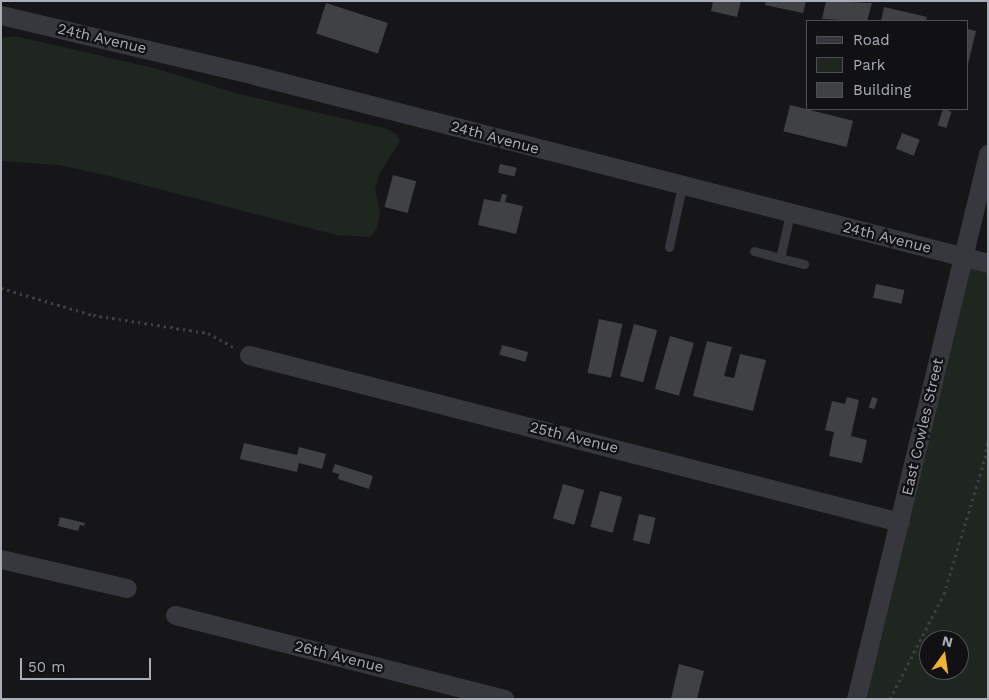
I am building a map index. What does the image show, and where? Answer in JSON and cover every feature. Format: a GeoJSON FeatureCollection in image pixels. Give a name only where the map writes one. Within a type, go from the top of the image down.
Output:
{"type":"FeatureCollection","features":[{"type":"Feature","properties":{"kind":"street","name":"24th Avenue"},"geometry":{"type":"LineString","coordinates":[[1,15],[254,75],[790,214],[988,263]]}},
{"type":"Feature","properties":{"kind":"street","name":"East Cowles Street"},"geometry":{"type":"LineString","coordinates":[[856,699],[988,154]]}},
{"type":"Feature","properties":{"kind":"street","name":"25th Avenue"},"geometry":{"type":"LineString","coordinates":[[249,355],[900,522]]}},
{"type":"Feature","properties":{"kind":"street"},"geometry":{"type":"LineString","coordinates":[[1,559],[127,588]]}},
{"type":"Feature","properties":{"kind":"street","name":"26th Avenue"},"geometry":{"type":"LineString","coordinates":[[175,615],[504,699]]}},
{"type":"Feature","properties":{"kind":"lane"},"geometry":{"type":"LineString","coordinates":[[668,247],[682,186]]}},
{"type":"Feature","properties":{"kind":"lane"},"geometry":{"type":"LineString","coordinates":[[780,258],[790,214]]}},
{"type":"Feature","properties":{"kind":"lane"},"geometry":{"type":"LineString","coordinates":[[754,252],[804,264]]}},
{"type":"Feature","properties":{"kind":"path"},"geometry":{"type":"LineString","coordinates":[[1,288],[93,315],[208,333],[249,355]]}},
{"type":"Feature","properties":{"kind":"path"},"geometry":{"type":"LineString","coordinates":[[890,699],[944,594],[986,458],[988,439]]}},
{"type":"Feature","properties":{"kind":"green space"},"geometry":{"type":"Polygon","coordinates":[[[15,36],[158,69],[235,93],[388,129],[397,135],[400,141],[380,173],[375,188],[380,213],[377,228],[370,237],[336,235],[109,176],[59,165],[1,161],[1,38],[15,36]]]}},
{"type":"Feature","properties":{"kind":"green space"},"geometry":{"type":"Polygon","coordinates":[[[963,257],[988,263],[988,699],[856,699],[963,257]]]}},
{"type":"Feature","properties":{"kind":"building"},"geometry":{"type":"Polygon","coordinates":[[[713,1],[741,1],[737,17],[711,11],[713,1]]]}},
{"type":"Feature","properties":{"kind":"building"},"geometry":{"type":"Polygon","coordinates":[[[766,1],[806,1],[803,13],[765,5],[766,1]]]}},
{"type":"Feature","properties":{"kind":"building"},"geometry":{"type":"Polygon","coordinates":[[[826,1],[872,3],[867,20],[822,19],[826,1]]]}},
{"type":"Feature","properties":{"kind":"building"},"geometry":{"type":"Polygon","coordinates":[[[326,3],[388,23],[378,54],[316,33],[326,3]]]}},
{"type":"Feature","properties":{"kind":"building"},"geometry":{"type":"Polygon","coordinates":[[[884,7],[927,17],[926,20],[881,20],[884,7]]]}},
{"type":"Feature","properties":{"kind":"building"},"geometry":{"type":"Polygon","coordinates":[[[969,29],[976,31],[969,60],[969,29]]]}},
{"type":"Feature","properties":{"kind":"building"},"geometry":{"type":"Polygon","coordinates":[[[790,105],[853,121],[847,147],[783,131],[790,105]]]}},
{"type":"Feature","properties":{"kind":"building"},"geometry":{"type":"Polygon","coordinates":[[[943,110],[952,112],[946,128],[938,125],[943,110]]]}},
{"type":"Feature","properties":{"kind":"building"},"geometry":{"type":"Polygon","coordinates":[[[902,133],[920,140],[914,156],[896,149],[902,133]]]}},
{"type":"Feature","properties":{"kind":"building"},"geometry":{"type":"Polygon","coordinates":[[[500,164],[517,168],[515,177],[498,173],[500,164]]]}},
{"type":"Feature","properties":{"kind":"building"},"geometry":{"type":"Polygon","coordinates":[[[393,175],[416,181],[408,213],[384,207],[393,175]]]}},
{"type":"Feature","properties":{"kind":"building"},"geometry":{"type":"Polygon","coordinates":[[[502,194],[507,195],[505,202],[523,206],[516,234],[478,225],[484,199],[500,202],[502,194]]]}},
{"type":"Feature","properties":{"kind":"building"},"geometry":{"type":"Polygon","coordinates":[[[876,284],[904,290],[901,304],[873,298],[876,284]]]}},
{"type":"Feature","properties":{"kind":"building"},"geometry":{"type":"Polygon","coordinates":[[[599,319],[622,324],[611,378],[588,373],[599,319]]]}},
{"type":"Feature","properties":{"kind":"building"},"geometry":{"type":"Polygon","coordinates":[[[634,324],[657,330],[643,382],[620,376],[634,324]]]}},
{"type":"Feature","properties":{"kind":"building"},"geometry":{"type":"Polygon","coordinates":[[[670,336],[694,343],[679,396],[655,389],[670,336]]]}},
{"type":"Feature","properties":{"kind":"building"},"geometry":{"type":"Polygon","coordinates":[[[707,341],[732,347],[724,376],[734,378],[740,354],[766,360],[753,411],[693,396],[707,341]]]}},
{"type":"Feature","properties":{"kind":"building"},"geometry":{"type":"Polygon","coordinates":[[[502,345],[528,352],[525,362],[499,355],[502,345]]]}},
{"type":"Feature","properties":{"kind":"building"},"geometry":{"type":"Polygon","coordinates":[[[847,397],[859,400],[851,436],[867,440],[862,463],[829,456],[834,432],[825,430],[832,401],[845,404],[847,397]]]}},
{"type":"Feature","properties":{"kind":"building"},"geometry":{"type":"Polygon","coordinates":[[[872,397],[878,399],[874,409],[869,407],[872,397]]]}},
{"type":"Feature","properties":{"kind":"building"},"geometry":{"type":"Polygon","coordinates":[[[244,443],[297,455],[299,447],[326,454],[322,469],[299,463],[297,472],[240,459],[244,443]]]}},
{"type":"Feature","properties":{"kind":"building"},"geometry":{"type":"Polygon","coordinates":[[[335,464],[373,476],[369,489],[338,479],[339,474],[332,472],[335,464]]]}},
{"type":"Feature","properties":{"kind":"building"},"geometry":{"type":"Polygon","coordinates":[[[563,484],[584,490],[574,525],[553,519],[563,484]]]}},
{"type":"Feature","properties":{"kind":"building"},"geometry":{"type":"Polygon","coordinates":[[[600,491],[622,497],[613,533],[590,527],[600,491]]]}},
{"type":"Feature","properties":{"kind":"building"},"geometry":{"type":"Polygon","coordinates":[[[639,514],[656,518],[649,544],[633,540],[639,514]]]}},
{"type":"Feature","properties":{"kind":"building"},"geometry":{"type":"Polygon","coordinates":[[[60,517],[85,523],[84,526],[80,525],[78,531],[58,526],[60,517]]]}},
{"type":"Feature","properties":{"kind":"building"},"geometry":{"type":"Polygon","coordinates":[[[679,664],[704,671],[697,699],[671,699],[679,664]]]}}]}
